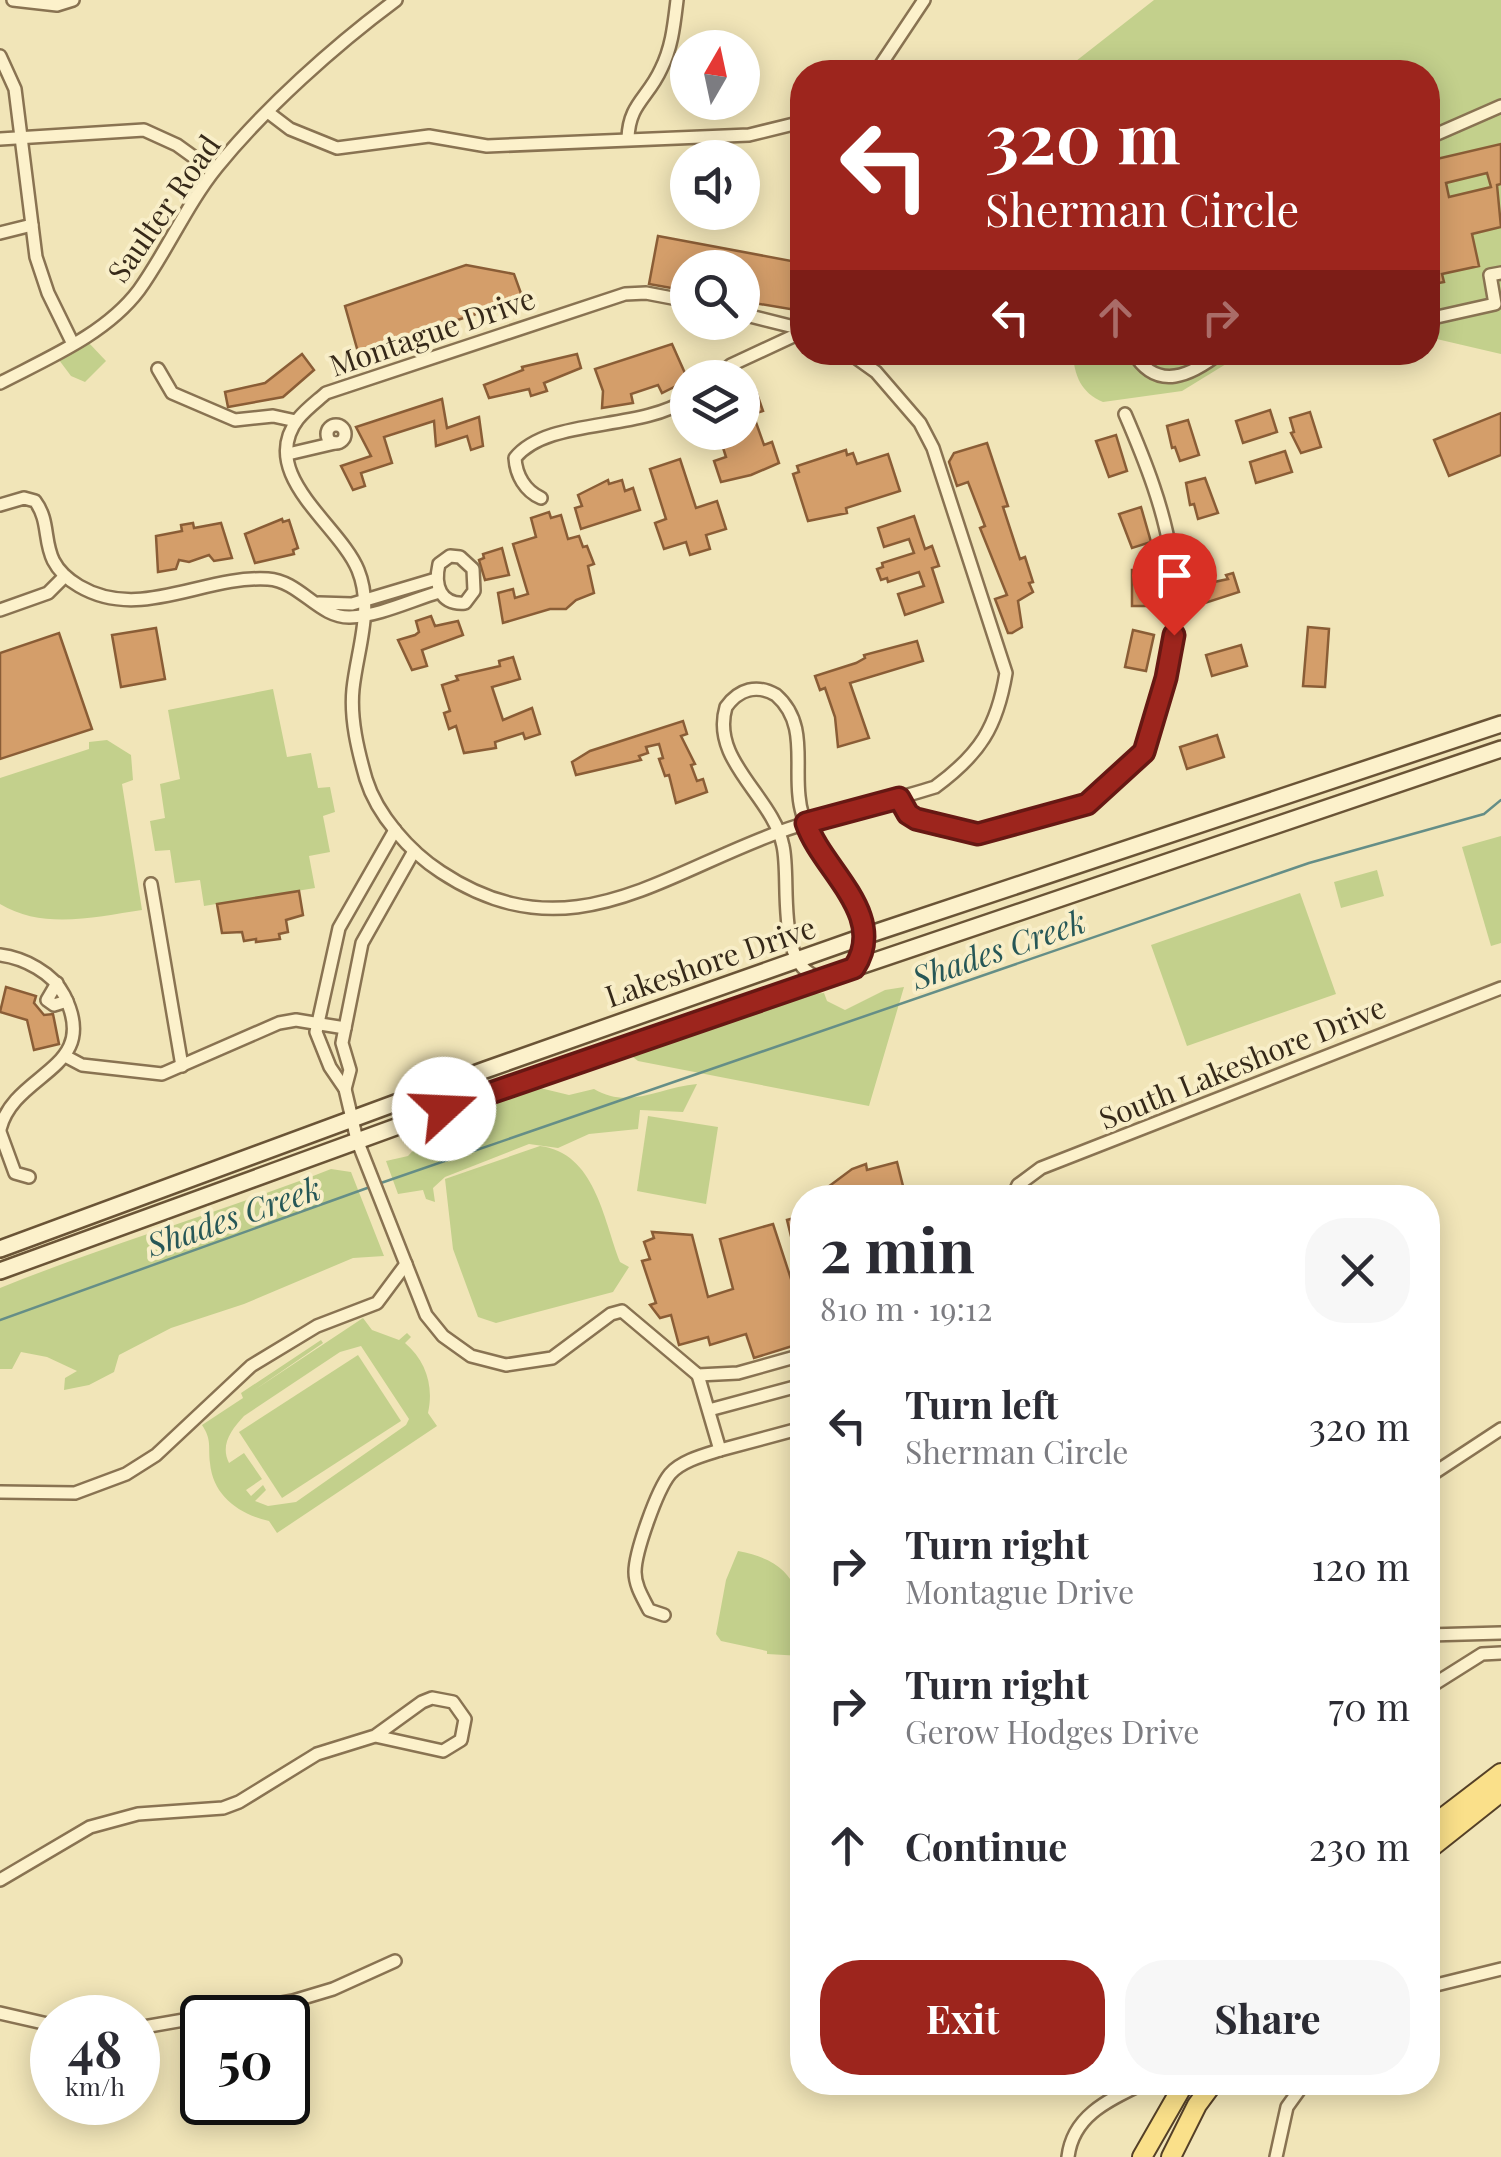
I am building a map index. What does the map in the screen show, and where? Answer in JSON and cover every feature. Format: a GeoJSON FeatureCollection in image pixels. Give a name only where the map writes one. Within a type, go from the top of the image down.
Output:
{"type":"FeatureCollection","features":[{"type":"Feature","properties":{"kind":"main road","name":"Lakeshore Drive"},"geometry":{"type":"LineString","coordinates":[[0,1249],[484,1070],[865,936],[1501,724]]}},
{"type":"Feature","properties":{"kind":"main road","name":"Lakeshore Drive"},"geometry":{"type":"LineString","coordinates":[[0,1271],[357,1140],[821,978],[1501,749]]}},
{"type":"Feature","properties":{"kind":"main road"},"geometry":{"type":"LineString","coordinates":[[1440,1820],[1501,1772]]}},
{"type":"Feature","properties":{"kind":"main road"},"geometry":{"type":"LineString","coordinates":[[1440,1840],[1501,1792]]}},
{"type":"Feature","properties":{"kind":"main road"},"geometry":{"type":"LineString","coordinates":[[1142,2157],[1178,2095]]}},
{"type":"Feature","properties":{"kind":"main road"},"geometry":{"type":"LineString","coordinates":[[1171,2157],[1204,2095]]}},
{"type":"Feature","properties":{"kind":"street"},"geometry":{"type":"LineString","coordinates":[[13,0],[57,5],[73,0]]}},
{"type":"Feature","properties":{"kind":"street","name":"Saulter Road"},"geometry":{"type":"LineString","coordinates":[[0,383],[91,334],[137,292],[213,172],[346,40],[396,0]]}},
{"type":"Feature","properties":{"kind":"street"},"geometry":{"type":"LineString","coordinates":[[628,138],[628,116],[659,74],[671,46],[676,0]]}},
{"type":"Feature","properties":{"kind":"street"},"geometry":{"type":"LineString","coordinates":[[884,60],[924,0]]}},
{"type":"Feature","properties":{"kind":"street"},"geometry":{"type":"LineString","coordinates":[[0,56],[15,89],[32,226],[48,293],[72,342]]}},
{"type":"Feature","properties":{"kind":"street"},"geometry":{"type":"LineString","coordinates":[[1440,133],[1501,106]]}},
{"type":"Feature","properties":{"kind":"street"},"geometry":{"type":"LineString","coordinates":[[270,112],[290,129],[337,148],[428,136],[487,146],[749,135],[790,125]]}},
{"type":"Feature","properties":{"kind":"street"},"geometry":{"type":"LineString","coordinates":[[0,139],[144,130],[177,145],[213,172]]}},
{"type":"Feature","properties":{"kind":"street"},"geometry":{"type":"LineString","coordinates":[[0,232],[32,226]]}},
{"type":"Feature","properties":{"kind":"street"},"geometry":{"type":"LineString","coordinates":[[1440,315],[1495,304],[1490,275],[1501,273]]}},
{"type":"Feature","properties":{"kind":"street","name":"Montague Drive"},"geometry":{"type":"LineString","coordinates":[[296,421],[326,393],[625,294],[670,298]]}},
{"type":"Feature","properties":{"kind":"street"},"geometry":{"type":"LineString","coordinates":[[760,319],[790,328]]}},
{"type":"Feature","properties":{"kind":"street"},"geometry":{"type":"LineString","coordinates":[[741,360],[790,337]]}},
{"type":"Feature","properties":{"kind":"street"},"geometry":{"type":"LineString","coordinates":[[158,368],[172,393],[235,420],[273,416],[296,421],[288,454],[295,484],[358,568],[364,608],[353,720],[368,784],[395,830],[414,851],[466,889],[510,905],[575,910],[615,902],[806,823],[935,787],[955,772],[990,733],[1000,711],[1006,673],[933,448],[903,398],[864,365]]}},
{"type":"Feature","properties":{"kind":"street"},"geometry":{"type":"LineString","coordinates":[[1142,365],[1146,370],[1172,377],[1195,373],[1205,365]]}},
{"type":"Feature","properties":{"kind":"street"},"geometry":{"type":"LineString","coordinates":[[541,498],[532,494],[516,472],[515,458],[523,448],[552,435],[654,416],[670,408]]}},
{"type":"Feature","properties":{"kind":"street"},"geometry":{"type":"LineString","coordinates":[[899,798],[911,817],[967,834],[989,832],[1087,804],[1144,752],[1174,635],[1174,570],[1157,488],[1126,414]]}},
{"type":"Feature","properties":{"kind":"street"},"geometry":{"type":"LineString","coordinates":[[288,454],[344,439],[344,430],[334,424],[316,446]]}},
{"type":"Feature","properties":{"kind":"street"},"geometry":{"type":"LineString","coordinates":[[0,505],[24,498],[34,501],[41,510],[48,551],[65,576],[94,593],[122,601],[229,582],[270,579],[294,587],[338,616],[438,585]]}},
{"type":"Feature","properties":{"kind":"street"},"geometry":{"type":"LineString","coordinates":[[0,610],[48,593],[65,576]]}},
{"type":"Feature","properties":{"kind":"street"},"geometry":{"type":"LineString","coordinates":[[821,978],[811,976],[798,960],[786,916],[786,864],[780,832],[728,752],[724,739],[726,708],[739,693],[750,689],[776,695],[796,722],[799,799],[806,823],[822,858],[854,900],[865,936],[865,950],[854,968]]}},
{"type":"Feature","properties":{"kind":"street"},"geometry":{"type":"LineString","coordinates":[[395,830],[340,928],[316,1035],[345,1089],[357,1140],[433,1326],[471,1356],[506,1364],[552,1358],[612,1314],[622,1311],[698,1375],[720,1450]]}},
{"type":"Feature","properties":{"kind":"street"},"geometry":{"type":"LineString","coordinates":[[345,1089],[350,1070],[342,1043],[364,938],[414,851]]}},
{"type":"Feature","properties":{"kind":"street"},"geometry":{"type":"LineString","coordinates":[[151,884],[182,1066]]}},
{"type":"Feature","properties":{"kind":"street"},"geometry":{"type":"LineString","coordinates":[[0,954],[21,960],[57,983],[75,1030],[65,1056],[9,1106],[0,1130],[15,1173],[29,1177]]}},
{"type":"Feature","properties":{"kind":"street","name":"South Lakeshore Drive"},"geometry":{"type":"LineString","coordinates":[[1018,1185],[1041,1168],[1501,988]]}},
{"type":"Feature","properties":{"kind":"street"},"geometry":{"type":"LineString","coordinates":[[65,1056],[82,1065],[162,1074],[278,1023],[345,1028]]}},
{"type":"Feature","properties":{"kind":"street"},"geometry":{"type":"LineString","coordinates":[[324,1046],[342,1043]]}},
{"type":"Feature","properties":{"kind":"street"},"geometry":{"type":"LineString","coordinates":[[0,1492],[74,1493],[126,1474],[156,1456],[251,1366],[317,1326],[377,1304],[404,1260]]}},
{"type":"Feature","properties":{"kind":"street"},"geometry":{"type":"LineString","coordinates":[[698,1375],[738,1373],[790,1358]]}},
{"type":"Feature","properties":{"kind":"street"},"geometry":{"type":"LineString","coordinates":[[709,1410],[790,1388]]}},
{"type":"Feature","properties":{"kind":"street"},"geometry":{"type":"LineString","coordinates":[[1440,1470],[1501,1429]]}},
{"type":"Feature","properties":{"kind":"street"},"geometry":{"type":"LineString","coordinates":[[664,1615],[649,1610],[636,1581],[637,1559],[669,1475],[692,1460],[790,1431]]}},
{"type":"Feature","properties":{"kind":"street"},"geometry":{"type":"LineString","coordinates":[[1440,1635],[1501,1633]]}},
{"type":"Feature","properties":{"kind":"street"},"geometry":{"type":"LineString","coordinates":[[1440,1680],[1482,1654],[1501,1652]]}},
{"type":"Feature","properties":{"kind":"street"},"geometry":{"type":"LineString","coordinates":[[0,1880],[90,1827],[138,1814],[222,1808],[239,1802],[317,1754],[375,1736],[412,1707],[432,1698],[453,1702],[465,1719],[461,1740],[443,1751],[375,1736]]}},
{"type":"Feature","properties":{"kind":"street"},"geometry":{"type":"LineString","coordinates":[[160,2024],[293,2001],[332,1989],[395,1961]]}},
{"type":"Feature","properties":{"kind":"street"},"geometry":{"type":"LineString","coordinates":[[1440,1984],[1501,1969]]}},
{"type":"Feature","properties":{"kind":"street"},"geometry":{"type":"LineString","coordinates":[[0,2013],[30,2019]]}},
{"type":"Feature","properties":{"kind":"street"},"geometry":{"type":"LineString","coordinates":[[1068,2157],[1081,2124],[1097,2106],[1119,2095]]}},
{"type":"Feature","properties":{"kind":"street"},"geometry":{"type":"LineString","coordinates":[[1276,2157],[1286,2107],[1295,2095]]}},
{"type":"Feature","properties":{"kind":"green space"},"geometry":{"type":"Polygon","coordinates":[[[1154,0],[1501,0],[1501,354],[1440,340],[1440,60],[1077,60],[1154,0]]]}},
{"type":"Feature","properties":{"kind":"green space"},"geometry":{"type":"Polygon","coordinates":[[[88,342],[106,361],[85,382],[71,376],[59,360],[88,342]]]}},
{"type":"Feature","properties":{"kind":"green space"},"geometry":{"type":"Polygon","coordinates":[[[1074,365],[1224,365],[1182,391],[1103,402],[1089,394],[1074,365]]]}},
{"type":"Feature","properties":{"kind":"green space"},"geometry":{"type":"Polygon","coordinates":[[[273,689],[287,757],[311,753],[318,788],[330,787],[335,812],[323,816],[330,852],[309,856],[315,888],[204,906],[200,880],[175,883],[170,850],[155,851],[150,821],[165,818],[160,784],[180,779],[168,710],[273,689]]]}},
{"type":"Feature","properties":{"kind":"green space"},"geometry":{"type":"Polygon","coordinates":[[[107,740],[131,755],[133,780],[122,784],[142,910],[51,919],[0,904],[0,778],[89,749],[89,742],[107,740]]]}},
{"type":"Feature","properties":{"kind":"green space"},"geometry":{"type":"Polygon","coordinates":[[[1501,836],[1501,943],[1491,946],[1462,847],[1501,836]]]}},
{"type":"Feature","properties":{"kind":"green space"},"geometry":{"type":"Polygon","coordinates":[[[1377,870],[1384,896],[1341,908],[1334,882],[1377,870]]]}},
{"type":"Feature","properties":{"kind":"green space"},"geometry":{"type":"Polygon","coordinates":[[[1300,893],[1336,994],[1187,1046],[1151,945],[1300,893]]]}},
{"type":"Feature","properties":{"kind":"green space"},"geometry":{"type":"Polygon","coordinates":[[[904,987],[869,1106],[638,1061],[628,1053],[801,995],[824,993],[827,1001],[845,1010],[885,990],[904,987]]]}},
{"type":"Feature","properties":{"kind":"green space"},"geometry":{"type":"Polygon","coordinates":[[[697,1084],[683,1112],[640,1110],[638,1129],[589,1134],[558,1148],[529,1144],[445,1177],[433,1188],[435,1202],[426,1199],[423,1190],[398,1194],[386,1161],[408,1156],[441,1120],[513,1092],[540,1088],[569,1095],[594,1089],[620,1098],[697,1084]]]}},
{"type":"Feature","properties":{"kind":"green space"},"geometry":{"type":"Polygon","coordinates":[[[648,1116],[718,1127],[706,1204],[637,1191],[648,1116]]]}},
{"type":"Feature","properties":{"kind":"green space"},"geometry":{"type":"Polygon","coordinates":[[[540,1146],[559,1151],[585,1174],[602,1208],[620,1262],[629,1267],[613,1292],[496,1323],[478,1317],[453,1249],[445,1179],[540,1146]]]}},
{"type":"Feature","properties":{"kind":"green space"},"geometry":{"type":"Polygon","coordinates":[[[331,1169],[351,1172],[384,1256],[353,1258],[244,1304],[171,1328],[119,1355],[114,1372],[89,1385],[64,1390],[65,1378],[77,1371],[47,1357],[21,1352],[12,1369],[0,1369],[0,1288],[331,1169]]]}},
{"type":"Feature","properties":{"kind":"green space"},"geometry":{"type":"Polygon","coordinates":[[[363,1318],[372,1330],[399,1340],[407,1333],[411,1337],[405,1343],[427,1375],[428,1413],[437,1426],[277,1533],[269,1521],[248,1514],[222,1494],[212,1475],[208,1439],[202,1425],[243,1398],[241,1393],[321,1340],[323,1343],[253,1391],[363,1318]],[[361,1346],[340,1352],[244,1416],[228,1438],[227,1456],[229,1463],[244,1453],[262,1479],[246,1490],[251,1496],[263,1485],[266,1490],[255,1501],[268,1506],[296,1502],[406,1425],[409,1419],[361,1346]]]}},
{"type":"Feature","properties":{"kind":"green space"},"geometry":{"type":"Polygon","coordinates":[[[358,1355],[401,1421],[282,1498],[239,1432],[358,1355]]]}},
{"type":"Feature","properties":{"kind":"green space"},"geometry":{"type":"Polygon","coordinates":[[[738,1551],[776,1565],[788,1576],[790,1655],[767,1654],[721,1641],[716,1634],[726,1580],[738,1551]]]}},
{"type":"Feature","properties":{"kind":"building"},"geometry":{"type":"Polygon","coordinates":[[[1501,144],[1501,184],[1497,185],[1501,227],[1472,234],[1479,266],[1442,274],[1444,282],[1440,283],[1440,158],[1501,144]],[[1487,173],[1446,183],[1449,197],[1491,187],[1487,173]]]}},
{"type":"Feature","properties":{"kind":"building"},"geometry":{"type":"Polygon","coordinates":[[[658,236],[733,250],[670,250],[670,288],[649,284],[658,236]]]}},
{"type":"Feature","properties":{"kind":"building"},"geometry":{"type":"Polygon","coordinates":[[[760,255],[790,261],[790,309],[760,304],[760,255]]]}},
{"type":"Feature","properties":{"kind":"building"},"geometry":{"type":"Polygon","coordinates":[[[466,265],[514,274],[523,299],[358,352],[345,306],[466,265]]]}},
{"type":"Feature","properties":{"kind":"building"},"geometry":{"type":"Polygon","coordinates":[[[672,344],[679,360],[670,360],[670,389],[662,393],[658,385],[631,394],[633,403],[602,408],[603,391],[595,369],[672,344]]]}},
{"type":"Feature","properties":{"kind":"building"},"geometry":{"type":"Polygon","coordinates":[[[302,354],[314,370],[283,397],[228,407],[225,392],[265,383],[302,354]]]}},
{"type":"Feature","properties":{"kind":"building"},"geometry":{"type":"Polygon","coordinates":[[[577,354],[581,368],[544,383],[547,391],[531,396],[529,389],[489,398],[484,385],[523,370],[522,367],[577,354]]]}},
{"type":"Feature","properties":{"kind":"building"},"geometry":{"type":"Polygon","coordinates":[[[442,399],[447,428],[479,417],[483,446],[471,450],[467,436],[436,446],[434,421],[384,437],[392,463],[361,473],[365,486],[353,490],[341,466],[371,456],[356,427],[442,399]]]}},
{"type":"Feature","properties":{"kind":"building"},"geometry":{"type":"Polygon","coordinates":[[[1270,410],[1277,432],[1243,443],[1236,421],[1270,410]]]}},
{"type":"Feature","properties":{"kind":"building"},"geometry":{"type":"Polygon","coordinates":[[[1310,412],[1321,447],[1301,453],[1291,433],[1294,432],[1290,418],[1310,412]]]}},
{"type":"Feature","properties":{"kind":"building"},"geometry":{"type":"Polygon","coordinates":[[[1501,413],[1501,455],[1449,476],[1434,440],[1501,413]]]}},
{"type":"Feature","properties":{"kind":"building"},"geometry":{"type":"Polygon","coordinates":[[[1188,420],[1199,455],[1180,461],[1167,426],[1188,420]]]}},
{"type":"Feature","properties":{"kind":"building"},"geometry":{"type":"Polygon","coordinates":[[[760,434],[764,445],[772,442],[779,463],[721,482],[714,461],[726,457],[724,450],[760,450],[760,434]]]}},
{"type":"Feature","properties":{"kind":"building"},"geometry":{"type":"Polygon","coordinates":[[[1116,435],[1127,471],[1109,477],[1096,441],[1116,435]]]}},
{"type":"Feature","properties":{"kind":"building"},"geometry":{"type":"Polygon","coordinates":[[[987,443],[1020,559],[1025,557],[1033,582],[1029,583],[1033,592],[1018,601],[1022,627],[1012,633],[1008,633],[995,599],[1007,595],[980,528],[985,526],[968,482],[957,486],[949,462],[954,453],[987,443]]]}},
{"type":"Feature","properties":{"kind":"building"},"geometry":{"type":"Polygon","coordinates":[[[846,450],[847,455],[853,453],[857,464],[888,454],[900,491],[846,508],[847,513],[808,521],[793,474],[799,472],[797,466],[846,450]]]}},
{"type":"Feature","properties":{"kind":"building"},"geometry":{"type":"Polygon","coordinates":[[[1285,451],[1292,472],[1256,483],[1250,462],[1285,451]]]}},
{"type":"Feature","properties":{"kind":"building"},"geometry":{"type":"Polygon","coordinates":[[[680,459],[696,508],[717,501],[726,529],[706,535],[710,549],[690,555],[686,542],[664,549],[655,523],[666,519],[650,469],[680,459]]]}},
{"type":"Feature","properties":{"kind":"building"},"geometry":{"type":"Polygon","coordinates":[[[1205,478],[1218,513],[1198,519],[1194,504],[1190,505],[1186,483],[1205,478]]]}},
{"type":"Feature","properties":{"kind":"building"},"geometry":{"type":"Polygon","coordinates":[[[608,480],[609,484],[622,480],[625,491],[633,488],[640,510],[581,529],[575,508],[582,506],[578,495],[608,480]]]}},
{"type":"Feature","properties":{"kind":"building"},"geometry":{"type":"Polygon","coordinates":[[[1141,507],[1151,542],[1132,548],[1119,514],[1141,507]]]}},
{"type":"Feature","properties":{"kind":"building"},"geometry":{"type":"Polygon","coordinates":[[[549,512],[551,518],[561,515],[568,539],[579,536],[583,547],[587,546],[594,564],[588,566],[594,593],[566,609],[550,609],[503,623],[498,593],[513,589],[515,598],[528,594],[513,544],[536,537],[531,518],[549,512]]]}},
{"type":"Feature","properties":{"kind":"building"},"geometry":{"type":"Polygon","coordinates":[[[914,516],[925,549],[932,546],[939,566],[932,568],[943,602],[905,615],[898,594],[924,586],[919,572],[888,582],[887,578],[881,580],[877,569],[883,567],[882,563],[914,553],[909,539],[884,547],[878,528],[914,516]]]}},
{"type":"Feature","properties":{"kind":"building"},"geometry":{"type":"Polygon","coordinates":[[[282,519],[289,520],[298,548],[293,550],[294,554],[255,563],[245,534],[282,519]]]}},
{"type":"Feature","properties":{"kind":"building"},"geometry":{"type":"Polygon","coordinates":[[[193,523],[194,528],[221,523],[232,558],[214,561],[209,555],[189,562],[179,560],[176,569],[158,572],[156,536],[182,531],[181,525],[193,523]]]}},
{"type":"Feature","properties":{"kind":"building"},"geometry":{"type":"Polygon","coordinates":[[[502,548],[509,575],[485,580],[479,560],[484,558],[483,554],[502,548]]]}},
{"type":"Feature","properties":{"kind":"building"},"geometry":{"type":"Polygon","coordinates":[[[1132,570],[1154,570],[1154,606],[1132,606],[1132,570]]]}},
{"type":"Feature","properties":{"kind":"building"},"geometry":{"type":"Polygon","coordinates":[[[1233,573],[1239,592],[1205,603],[1200,585],[1228,579],[1226,575],[1233,573]]]}},
{"type":"Feature","properties":{"kind":"building"},"geometry":{"type":"Polygon","coordinates":[[[431,616],[435,626],[458,621],[463,635],[422,650],[427,666],[412,670],[398,640],[415,635],[419,632],[416,621],[431,616]]]}},
{"type":"Feature","properties":{"kind":"building"},"geometry":{"type":"Polygon","coordinates":[[[1308,627],[1329,629],[1325,687],[1303,686],[1308,627]]]}},
{"type":"Feature","properties":{"kind":"building"},"geometry":{"type":"Polygon","coordinates":[[[156,628],[165,679],[121,687],[112,635],[156,628]]]}},
{"type":"Feature","properties":{"kind":"building"},"geometry":{"type":"Polygon","coordinates":[[[1133,630],[1154,635],[1146,671],[1125,667],[1133,630]]]}},
{"type":"Feature","properties":{"kind":"building"},"geometry":{"type":"Polygon","coordinates":[[[59,633],[92,729],[0,759],[0,653],[59,633]]]}},
{"type":"Feature","properties":{"kind":"building"},"geometry":{"type":"Polygon","coordinates":[[[917,641],[923,661],[850,683],[869,738],[838,747],[835,717],[825,688],[820,690],[815,676],[856,663],[864,655],[917,641]]]}},
{"type":"Feature","properties":{"kind":"building"},"geometry":{"type":"Polygon","coordinates":[[[1241,645],[1247,666],[1212,676],[1206,655],[1241,645]]]}},
{"type":"Feature","properties":{"kind":"building"},"geometry":{"type":"Polygon","coordinates":[[[513,657],[520,679],[492,687],[503,720],[532,708],[540,734],[525,739],[523,733],[495,742],[496,748],[464,753],[456,726],[449,729],[444,713],[450,711],[442,685],[458,680],[456,676],[500,666],[499,661],[513,657]]]}},
{"type":"Feature","properties":{"kind":"building"},"geometry":{"type":"Polygon","coordinates":[[[683,721],[687,734],[681,736],[695,764],[691,765],[697,781],[703,779],[707,792],[676,803],[669,775],[665,776],[659,759],[663,758],[659,744],[646,747],[648,753],[639,756],[641,760],[576,775],[572,762],[590,751],[683,721]]]}},
{"type":"Feature","properties":{"kind":"building"},"geometry":{"type":"Polygon","coordinates":[[[1217,735],[1224,757],[1187,769],[1180,747],[1217,735]]]}},
{"type":"Feature","properties":{"kind":"building"},"geometry":{"type":"Polygon","coordinates":[[[299,891],[303,915],[286,920],[288,932],[279,934],[280,939],[244,941],[242,932],[222,933],[217,904],[299,891]]]}},
{"type":"Feature","properties":{"kind":"building"},"geometry":{"type":"Polygon","coordinates":[[[6,987],[36,996],[34,1003],[44,1015],[53,1014],[59,1044],[34,1050],[27,1020],[0,1012],[6,987]]]}},
{"type":"Feature","properties":{"kind":"building"},"geometry":{"type":"Polygon","coordinates":[[[897,1162],[903,1185],[831,1185],[852,1169],[866,1164],[867,1170],[897,1162]]]}},
{"type":"Feature","properties":{"kind":"building"},"geometry":{"type":"Polygon","coordinates":[[[773,1224],[790,1276],[790,1347],[754,1358],[746,1334],[710,1345],[708,1337],[679,1345],[671,1315],[660,1318],[650,1305],[656,1303],[642,1261],[650,1259],[644,1242],[654,1238],[652,1232],[692,1235],[708,1297],[733,1289],[720,1239],[773,1224]]]}},
{"type":"Feature","properties":{"kind":"waterway","name":"Shades Creek"},"geometry":{"type":"LineString","coordinates":[[378,1184],[1309,863],[1484,814],[1501,800]]}},
{"type":"Feature","properties":{"kind":"waterway","name":"Shades Creek"},"geometry":{"type":"LineString","coordinates":[[0,1320],[370,1187]]}},
{"type":"Feature","properties":{"kind":"route"},"geometry":{"type":"LineString","coordinates":[[444,1109],[854,968],[866,944],[860,917],[848,888],[813,844],[806,823],[899,798],[908,814],[916,819],[978,834],[1087,804],[1144,752],[1174,635]]}}]}
